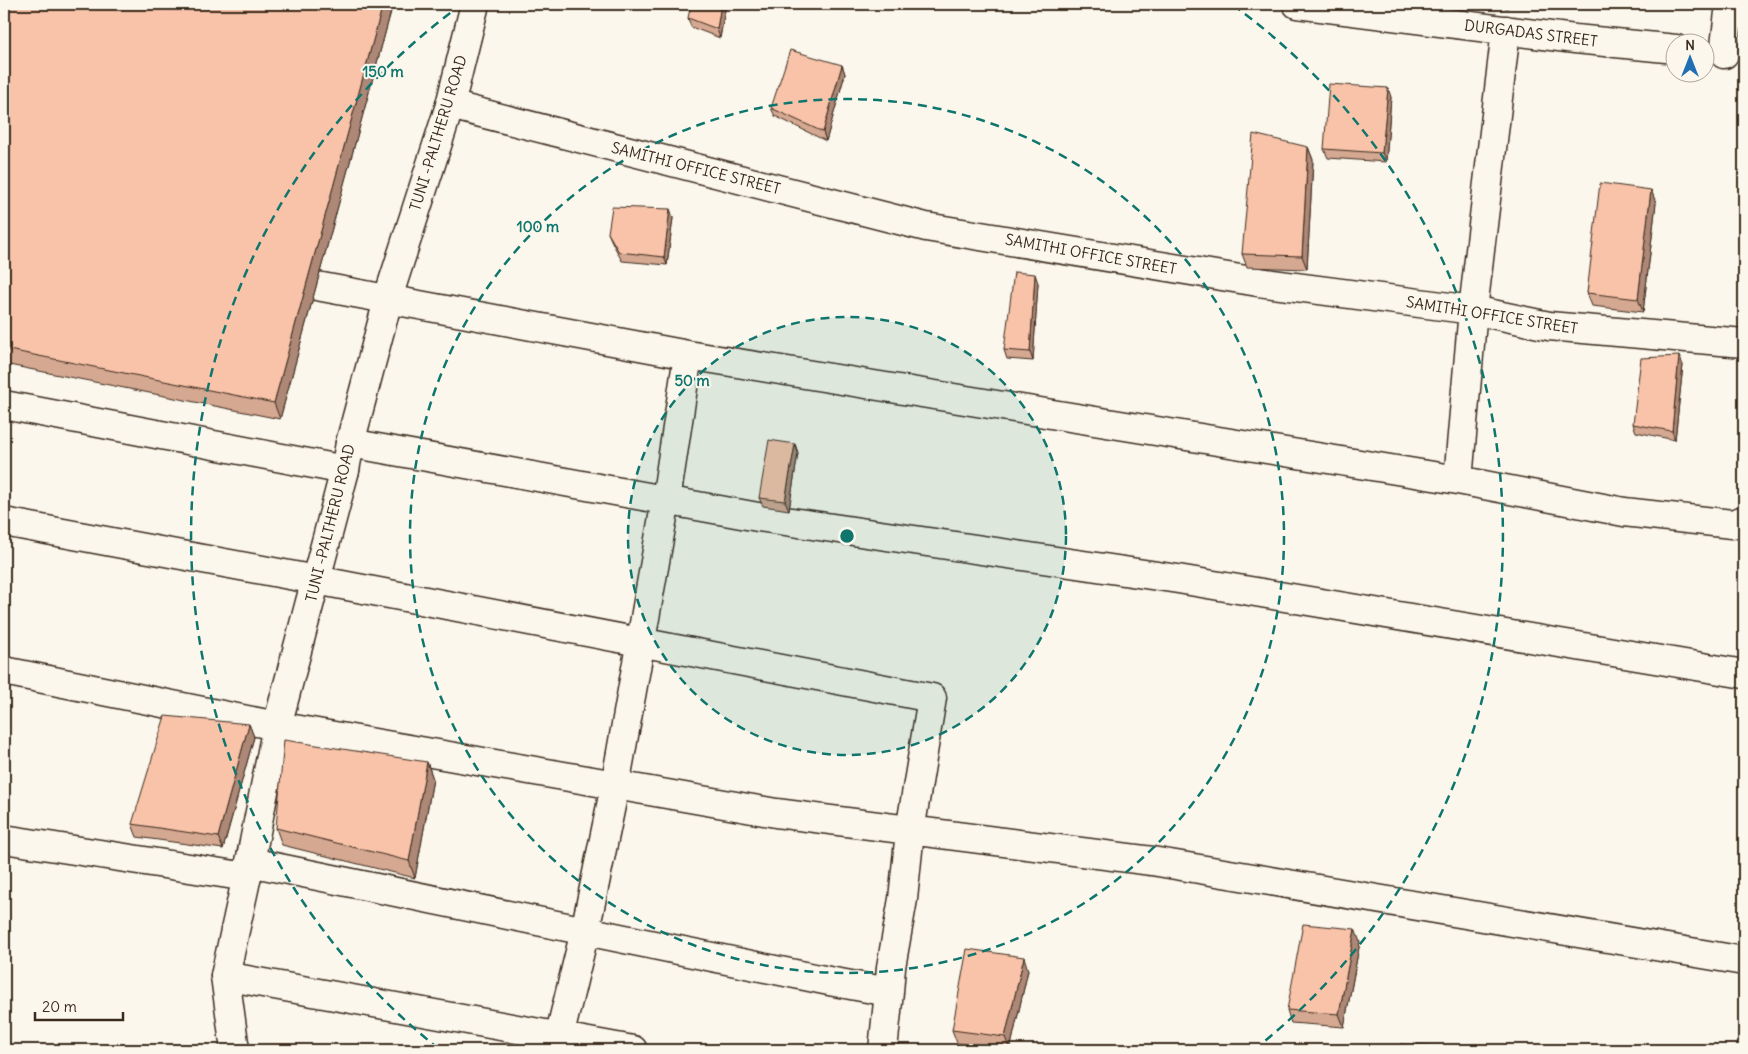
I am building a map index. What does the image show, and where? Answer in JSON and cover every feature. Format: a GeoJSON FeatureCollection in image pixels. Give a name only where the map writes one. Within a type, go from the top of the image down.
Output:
{"type":"FeatureCollection","features":[{"type":"Feature","properties":{"kind":"street","name":"TUNI -PALTHERU ROAD"},"geometry":{"type":"LineString","coordinates":[[235,1050],[225,976],[249,869],[277,726],[388,300],[450,105],[475,4]]}},
{"type":"Feature","properties":{"kind":"street","name":"DURGADAS STREET"},"geometry":{"type":"LineString","coordinates":[[1297,4],[1666,48]]}},
{"type":"Feature","properties":{"kind":"street"},"geometry":{"type":"LineString","coordinates":[[1725,54],[1730,4]]}},
{"type":"Feature","properties":{"kind":"street"},"geometry":{"type":"LineString","coordinates":[[1458,480],[1474,310],[1506,30]]}},
{"type":"Feature","properties":{"kind":"street","name":"SAMITHI OFFICE STREET"},"geometry":{"type":"LineString","coordinates":[[450,105],[926,227],[1258,282],[1474,310],[1549,326],[1744,343]]}},
{"type":"Feature","properties":{"kind":"street"},"geometry":{"type":"LineString","coordinates":[[254,274],[688,355],[1458,480],[1624,512],[1732,524],[1744,520]]}},
{"type":"Feature","properties":{"kind":"street"},"geometry":{"type":"LineString","coordinates":[[557,1043],[585,931],[615,786],[666,500],[688,355]]}},
{"type":"Feature","properties":{"kind":"street"},"geometry":{"type":"LineString","coordinates":[[4,404],[345,470]]}},
{"type":"Feature","properties":{"kind":"street"},"geometry":{"type":"LineString","coordinates":[[350,443],[758,516],[1198,583],[1744,674]]}},
{"type":"Feature","properties":{"kind":"street"},"geometry":{"type":"LineString","coordinates":[[4,522],[932,698],[910,831],[903,899],[891,967],[883,1050]]}},
{"type":"Feature","properties":{"kind":"street"},"geometry":{"type":"LineString","coordinates":[[4,671],[277,726],[776,813],[1152,861],[1744,961]]}},
{"type":"Feature","properties":{"kind":"street"},"geometry":{"type":"LineString","coordinates":[[4,839],[249,869],[585,931],[889,992]]}},
{"type":"Feature","properties":{"kind":"street"},"geometry":{"type":"LineString","coordinates":[[225,976],[557,1043],[633,1050]]}},
{"type":"Feature","properties":{"kind":"building"},"geometry":{"type":"Polygon","coordinates":[[[4,4],[383,4],[274,403],[4,349],[4,4]]]}},
{"type":"Feature","properties":{"kind":"building"},"geometry":{"type":"Polygon","coordinates":[[[691,4],[721,4],[717,29],[688,18],[691,4]]]}},
{"type":"Feature","properties":{"kind":"building"},"geometry":{"type":"Polygon","coordinates":[[[790,50],[842,65],[823,132],[771,108],[790,50]]]}},
{"type":"Feature","properties":{"kind":"building"},"geometry":{"type":"Polygon","coordinates":[[[1329,84],[1388,88],[1382,153],[1324,149],[1329,84]]]}},
{"type":"Feature","properties":{"kind":"building"},"geometry":{"type":"Polygon","coordinates":[[[1253,134],[1308,147],[1302,256],[1242,254],[1253,134]]]}},
{"type":"Feature","properties":{"kind":"building"},"geometry":{"type":"Polygon","coordinates":[[[1600,183],[1651,190],[1638,299],[1587,293],[1600,183]]]}},
{"type":"Feature","properties":{"kind":"building"},"geometry":{"type":"Polygon","coordinates":[[[612,207],[670,209],[664,257],[619,252],[608,233],[612,207]]]}},
{"type":"Feature","properties":{"kind":"building"},"geometry":{"type":"Polygon","coordinates":[[[1014,272],[1035,274],[1030,352],[1004,350],[1014,272]]]}},
{"type":"Feature","properties":{"kind":"building"},"geometry":{"type":"Polygon","coordinates":[[[1679,356],[1672,431],[1633,424],[1641,358],[1679,356]]]}},
{"type":"Feature","properties":{"kind":"building"},"geometry":{"type":"Polygon","coordinates":[[[769,440],[795,444],[785,501],[759,498],[769,440]]]}},
{"type":"Feature","properties":{"kind":"building"},"geometry":{"type":"Polygon","coordinates":[[[165,716],[249,724],[218,837],[132,824],[165,716]]]}},
{"type":"Feature","properties":{"kind":"building"},"geometry":{"type":"Polygon","coordinates":[[[284,740],[427,762],[409,861],[276,828],[284,740]]]}},
{"type":"Feature","properties":{"kind":"building"},"geometry":{"type":"Polygon","coordinates":[[[1303,924],[1355,929],[1339,1014],[1287,1010],[1303,924]]]}},
{"type":"Feature","properties":{"kind":"building"},"geometry":{"type":"Polygon","coordinates":[[[967,949],[1024,957],[1005,1037],[952,1030],[967,949]]]}},
{"type":"Feature","properties":{"kind":"building"},"geometry":{"type":"Polygon","coordinates":[[[1400,1044],[1449,1046],[1448,1050],[1399,1050],[1400,1044]]]}}]}
